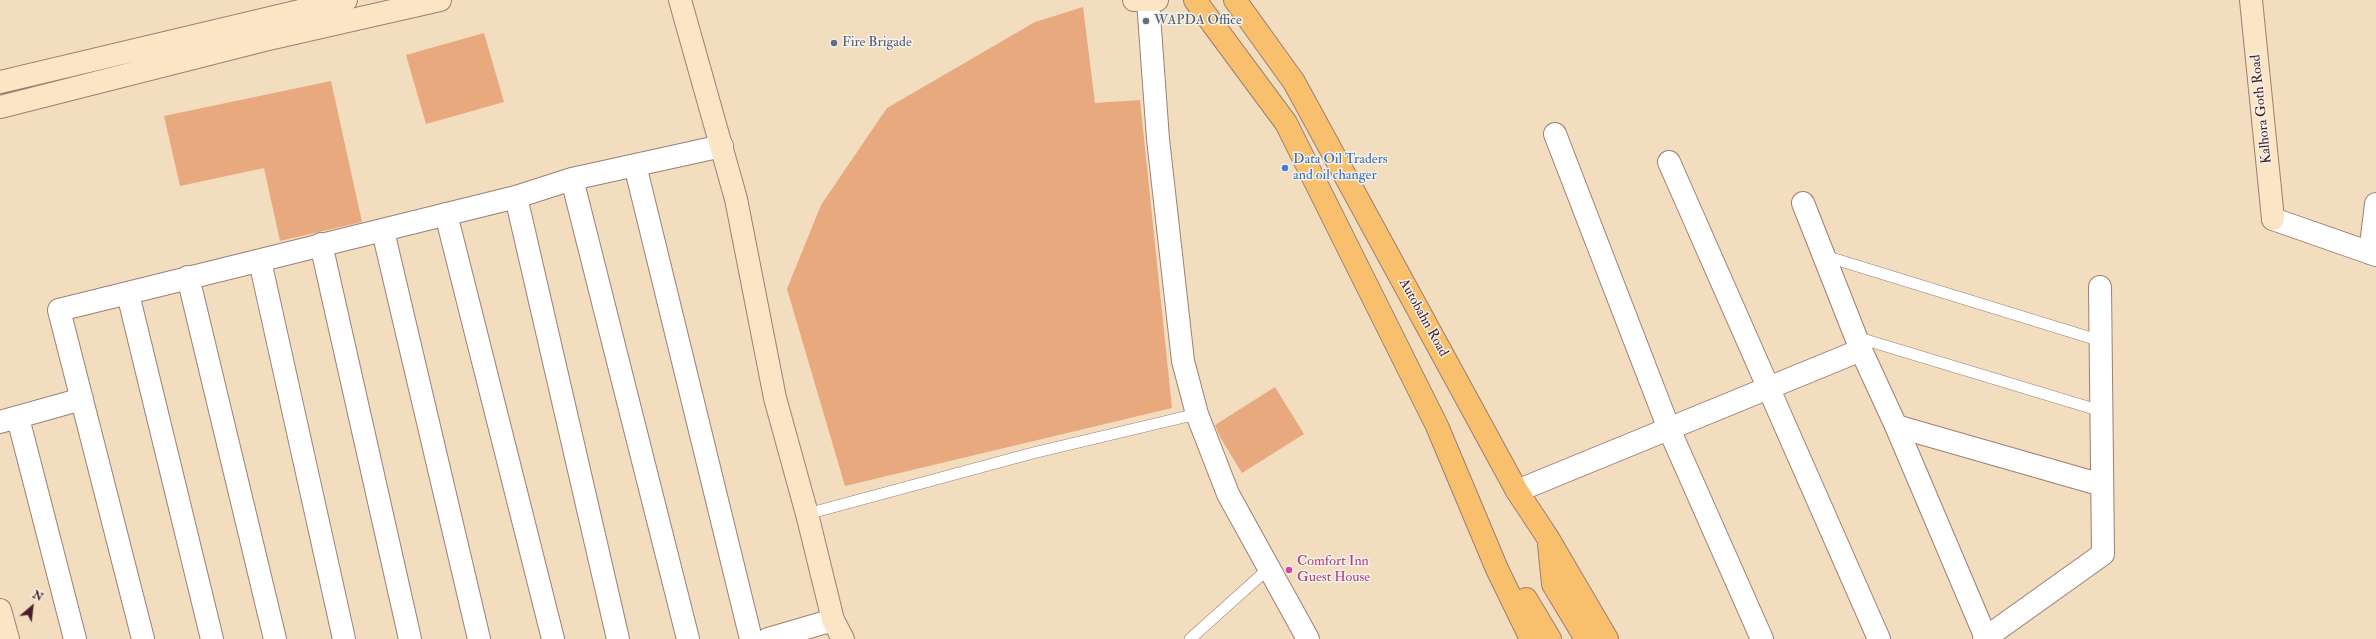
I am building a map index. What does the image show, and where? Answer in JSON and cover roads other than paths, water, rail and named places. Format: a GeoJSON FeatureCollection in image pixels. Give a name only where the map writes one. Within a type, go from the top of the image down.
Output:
{"type":"FeatureCollection","features":[{"type":"Feature","properties":{"kind":"highway"},"geometry":{"type":"LineString","coordinates":[[1194,0],[1286,123],[1437,426],[1497,569],[1531,639]]}},
{"type":"Feature","properties":{"kind":"highway","name":"Autobahn Road"},"geometry":{"type":"LineString","coordinates":[[1235,0],[1294,82],[1517,491],[1548,538],[1607,639]]}},
{"type":"Feature","properties":{"kind":"highway"},"geometry":{"type":"LineString","coordinates":[[1548,538],[1553,584],[1586,639]]}},
{"type":"Feature","properties":{"kind":"highway"},"geometry":{"type":"LineString","coordinates":[[1497,569],[1526,600],[1550,639]]}},
{"type":"Feature","properties":{"kind":"street"},"geometry":{"type":"LineString","coordinates":[[0,82],[346,0]]}},
{"type":"Feature","properties":{"kind":"street"},"geometry":{"type":"LineString","coordinates":[[0,107],[264,40],[440,0]]}},
{"type":"Feature","properties":{"kind":"street"},"geometry":{"type":"LineString","coordinates":[[680,0],[736,199],[775,398],[807,514],[833,620],[843,639]]}},
{"type":"Feature","properties":{"kind":"street"},"geometry":{"type":"LineString","coordinates":[[1146,0],[1158,139],[1183,361],[1197,414],[1228,494],[1268,569],[1308,639]]}},
{"type":"Feature","properties":{"kind":"street","name":"Kalhora Goth Road"},"geometry":{"type":"LineString","coordinates":[[2251,0],[2273,219],[2373,254]]}},
{"type":"Feature","properties":{"kind":"street"},"geometry":{"type":"LineString","coordinates":[[1555,134],[1669,429],[1762,639]]}},
{"type":"Feature","properties":{"kind":"street"},"geometry":{"type":"LineString","coordinates":[[143,639],[59,310],[128,294],[188,277],[260,261],[321,244],[383,231],[516,197],[572,179],[722,146]]}},
{"type":"Feature","properties":{"kind":"street"},"geometry":{"type":"LineString","coordinates":[[1669,162],[1770,388],[1878,639]]}},
{"type":"Feature","properties":{"kind":"street"},"geometry":{"type":"LineString","coordinates":[[635,165],[751,639]]}},
{"type":"Feature","properties":{"kind":"street"},"geometry":{"type":"LineString","coordinates":[[572,179],[688,639]]}},
{"type":"Feature","properties":{"kind":"street"},"geometry":{"type":"LineString","coordinates":[[516,197],[618,639]]}},
{"type":"Feature","properties":{"kind":"street"},"geometry":{"type":"LineString","coordinates":[[1803,202],[1859,344],[1896,426],[1985,638],[2103,554],[2100,287]]}},
{"type":"Feature","properties":{"kind":"street"},"geometry":{"type":"LineString","coordinates":[[2373,254],[2376,204]]}},
{"type":"Feature","properties":{"kind":"street"},"geometry":{"type":"LineString","coordinates":[[446,214],[553,639]]}},
{"type":"Feature","properties":{"kind":"street"},"geometry":{"type":"LineString","coordinates":[[383,231],[479,639]]}},
{"type":"Feature","properties":{"kind":"street"},"geometry":{"type":"LineString","coordinates":[[321,244],[410,639]]}},
{"type":"Feature","properties":{"kind":"street"},"geometry":{"type":"LineString","coordinates":[[260,261],[344,639]]}},
{"type":"Feature","properties":{"kind":"street"},"geometry":{"type":"LineString","coordinates":[[188,277],[275,639]]}},
{"type":"Feature","properties":{"kind":"street"},"geometry":{"type":"LineString","coordinates":[[128,294],[212,639]]}},
{"type":"Feature","properties":{"kind":"street"},"geometry":{"type":"LineString","coordinates":[[1517,491],[1770,388],[1859,344]]}},
{"type":"Feature","properties":{"kind":"street"},"geometry":{"type":"LineString","coordinates":[[75,639],[9,420],[82,399]]}},
{"type":"Feature","properties":{"kind":"street"},"geometry":{"type":"LineString","coordinates":[[1896,426],[2102,486]]}},
{"type":"Feature","properties":{"kind":"street"},"geometry":{"type":"LineString","coordinates":[[0,610],[8,639]]}},
{"type":"Feature","properties":{"kind":"street"},"geometry":{"type":"LineString","coordinates":[[768,639],[833,620]]}},
{"type":"Feature","properties":{"kind":"lane"},"geometry":{"type":"LineString","coordinates":[[1824,256],[2101,341]]}},
{"type":"Feature","properties":{"kind":"lane"},"geometry":{"type":"LineString","coordinates":[[1859,344],[2101,411]]}},
{"type":"Feature","properties":{"kind":"lane"},"geometry":{"type":"LineString","coordinates":[[807,514],[1026,455],[1197,414]]}},
{"type":"Feature","properties":{"kind":"lane"},"geometry":{"type":"LineString","coordinates":[[1190,639],[1268,569]]}},
{"type":"Feature","properties":{"kind":"place","name":"WAPDA Office"},"geometry":{"type":"Point","coordinates":[1146,21]}},
{"type":"Feature","properties":{"kind":"place","name":"Fire Brigade"},"geometry":{"type":"Point","coordinates":[834,43]}},
{"type":"Feature","properties":{"kind":"place","name":"Data Oil Traders and oil changer"},"geometry":{"type":"Point","coordinates":[1285,168]}},
{"type":"Feature","properties":{"kind":"place","name":"Comfort Inn Guest House"},"geometry":{"type":"Point","coordinates":[1289,570]}}]}
